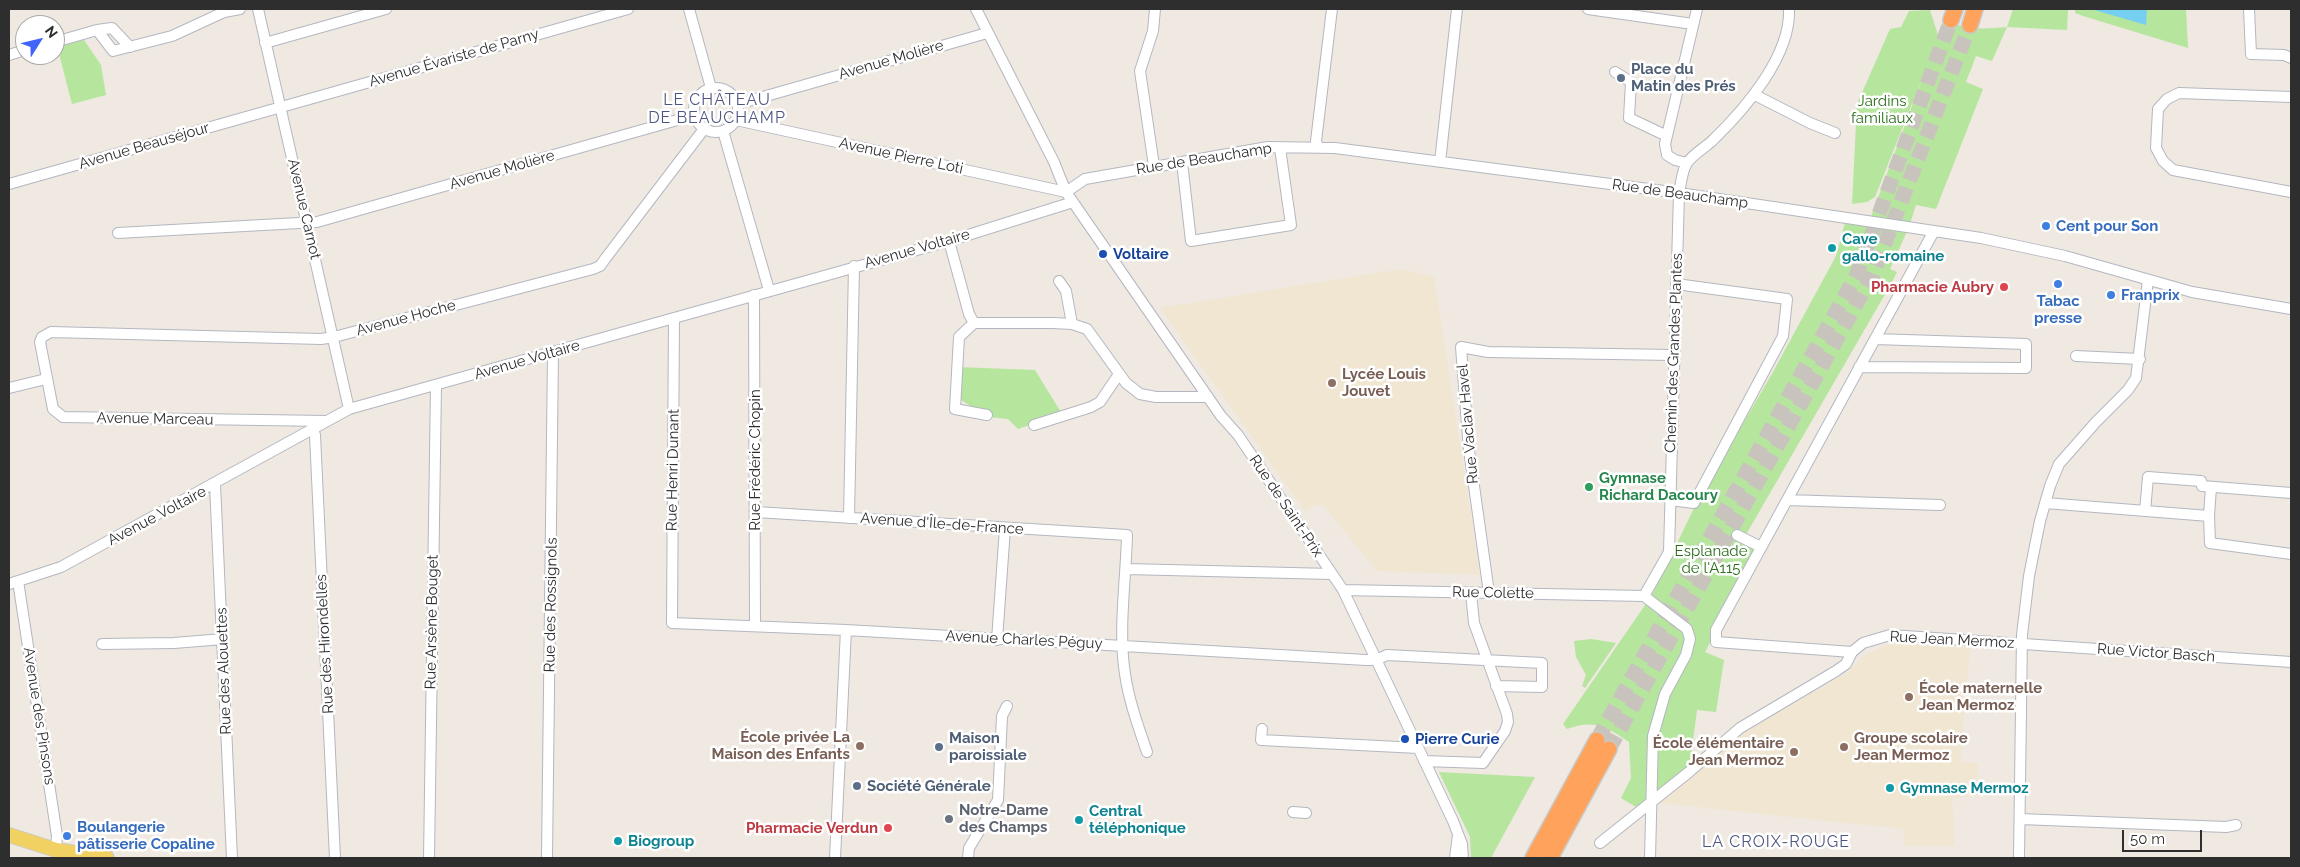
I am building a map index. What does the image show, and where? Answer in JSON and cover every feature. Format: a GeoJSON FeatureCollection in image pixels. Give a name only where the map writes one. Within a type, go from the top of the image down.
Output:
{"type":"FeatureCollection","features":[{"type":"Feature","properties":{"kind":"highway"},"geometry":{"type":"LineString","coordinates":[[1970,25],[1975,9]]}},
{"type":"Feature","properties":{"kind":"highway"},"geometry":{"type":"LineString","coordinates":[[1533,858],[1603,744],[1550,858]]}},
{"type":"Feature","properties":{"kind":"main road"},"geometry":{"type":"LineString","coordinates":[[9,836],[62,854],[107,858]]}},
{"type":"Feature","properties":{"kind":"street"},"geometry":{"type":"LineString","coordinates":[[97,30],[113,51],[172,36],[224,12],[240,9]]}},
{"type":"Feature","properties":{"kind":"street","name":"Avenue Carnot"},"geometry":{"type":"LineString","coordinates":[[258,9],[349,409]]}},
{"type":"Feature","properties":{"kind":"street"},"geometry":{"type":"LineString","coordinates":[[265,43],[386,9]]}},
{"type":"Feature","properties":{"kind":"street","name":"Avenue Évariste de Parny"},"geometry":{"type":"LineString","coordinates":[[280,107],[628,9]]}},
{"type":"Feature","properties":{"kind":"street"},"geometry":{"type":"LineString","coordinates":[[689,9],[711,88]]}},
{"type":"Feature","properties":{"kind":"street","name":"Rue de Saint-Prix"},"geometry":{"type":"LineString","coordinates":[[976,9],[1054,162],[1066,192],[1208,397],[1238,435],[1342,590],[1458,834],[1463,858]]}},
{"type":"Feature","properties":{"kind":"street"},"geometry":{"type":"LineString","coordinates":[[1154,166],[1140,70],[1153,31],[1155,9]]}},
{"type":"Feature","properties":{"kind":"street"},"geometry":{"type":"LineString","coordinates":[[1318,147],[1316,141],[1332,9]]}},
{"type":"Feature","properties":{"kind":"street"},"geometry":{"type":"LineString","coordinates":[[1440,162],[1457,9]]}},
{"type":"Feature","properties":{"kind":"street"},"geometry":{"type":"LineString","coordinates":[[1588,9],[1693,24]]}},
{"type":"Feature","properties":{"kind":"street"},"geometry":{"type":"LineString","coordinates":[[1696,9],[1665,144],[1667,155],[1675,160],[1686,163],[1713,140],[1755,95],[1768,74],[1786,33],[1789,9]]}},
{"type":"Feature","properties":{"kind":"street"},"geometry":{"type":"LineString","coordinates":[[2249,9],[2250,54],[2284,55],[2291,58]]}},
{"type":"Feature","properties":{"kind":"street"},"geometry":{"type":"LineString","coordinates":[[65,39],[97,30],[112,28],[130,47]]}},
{"type":"Feature","properties":{"kind":"street","name":"Avenue Molière"},"geometry":{"type":"LineString","coordinates":[[738,104],[987,33]]}},
{"type":"Feature","properties":{"kind":"street"},"geometry":{"type":"LineString","coordinates":[[1615,72],[1632,82],[1629,118],[1667,136]]}},
{"type":"Feature","properties":{"kind":"street"},"geometry":{"type":"LineString","coordinates":[[711,88],[724,89],[730,92],[738,104],[736,120],[724,131],[717,132],[704,128],[694,115],[694,108],[699,95],[711,88]]}},
{"type":"Feature","properties":{"kind":"street"},"geometry":{"type":"LineString","coordinates":[[2291,96],[2178,93],[2167,99],[2158,110],[2156,148],[2163,161],[2172,170],[2291,192]]}},
{"type":"Feature","properties":{"kind":"street"},"geometry":{"type":"LineString","coordinates":[[1755,95],[1810,123],[1835,133]]}},
{"type":"Feature","properties":{"kind":"street","name":"Avenue Beauséjour"},"geometry":{"type":"LineString","coordinates":[[9,184],[280,107]]}},
{"type":"Feature","properties":{"kind":"street","name":"Avenue Molière"},"geometry":{"type":"LineString","coordinates":[[118,233],[317,222],[694,115]]}},
{"type":"Feature","properties":{"kind":"street","name":"Avenue Pierre Loti"},"geometry":{"type":"LineString","coordinates":[[736,120],[1066,192]]}},
{"type":"Feature","properties":{"kind":"street","name":"Avenue Hoche"},"geometry":{"type":"LineString","coordinates":[[40,342],[42,337],[51,332],[321,339],[600,266],[704,128]]}},
{"type":"Feature","properties":{"kind":"street"},"geometry":{"type":"LineString","coordinates":[[724,131],[769,290]]}},
{"type":"Feature","properties":{"kind":"street","name":"Rue de Beauchamp"},"geometry":{"type":"LineString","coordinates":[[1066,192],[1085,179],[1154,166],[1268,147],[1318,147],[1679,193],[2030,247],[2211,296],[2291,310]]}},
{"type":"Feature","properties":{"kind":"street"},"geometry":{"type":"LineString","coordinates":[[1182,162],[1191,242],[1291,225],[1280,148]]}},
{"type":"Feature","properties":{"kind":"street","name":"Chemin des Grandes Plantes"},"geometry":{"type":"LineString","coordinates":[[1644,596],[1669,552],[1679,193],[1686,163]]}},
{"type":"Feature","properties":{"kind":"street","name":"Avenue Voltaire"},"geometry":{"type":"LineString","coordinates":[[13,583],[61,567],[216,484],[349,409],[948,241],[1073,202]]}},
{"type":"Feature","properties":{"kind":"street"},"geometry":{"type":"LineString","coordinates":[[1852,652],[1716,642],[1716,630],[1934,231]]}},
{"type":"Feature","properties":{"kind":"street"},"geometry":{"type":"LineString","coordinates":[[948,241],[969,314],[974,323]]}},
{"type":"Feature","properties":{"kind":"street"},"geometry":{"type":"LineString","coordinates":[[849,518],[854,266]]}},
{"type":"Feature","properties":{"kind":"street"},"geometry":{"type":"LineString","coordinates":[[2019,858],[2022,644],[2029,576],[2045,503],[2059,464],[2133,383],[2138,373],[2148,280]]}},
{"type":"Feature","properties":{"kind":"street"},"geometry":{"type":"LineString","coordinates":[[1059,281],[1066,291],[1072,324]]}},
{"type":"Feature","properties":{"kind":"street"},"geometry":{"type":"LineString","coordinates":[[1670,500],[1694,503],[1783,336],[1787,299],[1676,284]]}},
{"type":"Feature","properties":{"kind":"street","name":"Rue Frédéric Chopin"},"geometry":{"type":"LineString","coordinates":[[754,295],[755,626]]}},
{"type":"Feature","properties":{"kind":"street","name":"Rue Henri Dunant"},"geometry":{"type":"LineString","coordinates":[[672,623],[674,318]]}},
{"type":"Feature","properties":{"kind":"street"},"geometry":{"type":"LineString","coordinates":[[987,415],[955,409],[959,337],[974,323],[1072,324],[1087,329],[1126,383],[1140,394],[1156,397],[1208,397]]}},
{"type":"Feature","properties":{"kind":"street"},"geometry":{"type":"LineString","coordinates":[[1859,367],[2026,368],[2026,344],[1875,339]]}},
{"type":"Feature","properties":{"kind":"street","name":"Avenue Marceau"},"geometry":{"type":"LineString","coordinates":[[40,342],[53,409],[63,417],[328,421]]}},
{"type":"Feature","properties":{"kind":"street","name":"Rue Vaclav Havel"},"geometry":{"type":"LineString","coordinates":[[1489,593],[1469,450],[1461,347],[1488,352],[1673,355]]}},
{"type":"Feature","properties":{"kind":"street","name":"Rue des Rossignols"},"geometry":{"type":"LineString","coordinates":[[547,858],[553,353]]}},
{"type":"Feature","properties":{"kind":"street"},"geometry":{"type":"LineString","coordinates":[[2076,356],[2140,359]]}},
{"type":"Feature","properties":{"kind":"street"},"geometry":{"type":"LineString","coordinates":[[1034,424],[1091,407],[1100,402],[1119,374]]}},
{"type":"Feature","properties":{"kind":"street"},"geometry":{"type":"LineString","coordinates":[[9,388],[46,379]]}},
{"type":"Feature","properties":{"kind":"street","name":"Rue Arsène Bouget"},"geometry":{"type":"LineString","coordinates":[[429,858],[436,386]]}},
{"type":"Feature","properties":{"kind":"street","name":"Rue des Hirondelles"},"geometry":{"type":"LineString","coordinates":[[313,430],[316,445],[335,858]]}},
{"type":"Feature","properties":{"kind":"street"},"geometry":{"type":"LineString","coordinates":[[2145,511],[2148,477],[2201,481],[2202,486],[2211,487],[2291,492]]}},
{"type":"Feature","properties":{"kind":"street","name":"Rue des Alouettes"},"geometry":{"type":"LineString","coordinates":[[216,484],[232,858]]}},
{"type":"Feature","properties":{"kind":"street"},"geometry":{"type":"LineString","coordinates":[[2211,487],[2210,543],[2291,554]]}},
{"type":"Feature","properties":{"kind":"street"},"geometry":{"type":"LineString","coordinates":[[1787,500],[1940,506]]}},
{"type":"Feature","properties":{"kind":"street"},"geometry":{"type":"LineString","coordinates":[[2045,503],[2209,516]]}},
{"type":"Feature","properties":{"kind":"street","name":"Avenue d'Île-de-France"},"geometry":{"type":"LineString","coordinates":[[756,512],[1128,535],[1126,569]]}},
{"type":"Feature","properties":{"kind":"street"},"geometry":{"type":"LineString","coordinates":[[997,640],[1005,528]]}},
{"type":"Feature","properties":{"kind":"street"},"geometry":{"type":"LineString","coordinates":[[1737,535],[1761,547]]}},
{"type":"Feature","properties":{"kind":"street"},"geometry":{"type":"LineString","coordinates":[[1147,752],[1132,706],[1125,672],[1123,645],[1126,569],[1332,574]]}},
{"type":"Feature","properties":{"kind":"street","name":"Avenue des Pinsons"},"geometry":{"type":"LineString","coordinates":[[13,583],[57,836],[62,854]]}},
{"type":"Feature","properties":{"kind":"street","name":"Rue Colette"},"geometry":{"type":"LineString","coordinates":[[1342,590],[1644,596]]}},
{"type":"Feature","properties":{"kind":"street"},"geometry":{"type":"LineString","coordinates":[[1424,761],[1483,763],[1505,731],[1508,722],[1474,623],[1471,593]]}},
{"type":"Feature","properties":{"kind":"street"},"geometry":{"type":"LineString","coordinates":[[1644,596],[1687,629],[1690,639],[1686,655],[1665,694],[1653,736],[1650,858]]}},
{"type":"Feature","properties":{"kind":"street","name":"Avenue Charles Péguy"},"geometry":{"type":"LineString","coordinates":[[672,623],[846,630],[1376,660],[1387,655],[1542,663],[1542,687],[1496,686]]}},
{"type":"Feature","properties":{"kind":"street"},"geometry":{"type":"LineString","coordinates":[[835,858],[846,630]]}},
{"type":"Feature","properties":{"kind":"street","name":"Rue Jean Mermoz"},"geometry":{"type":"LineString","coordinates":[[1600,843],[1740,728],[1836,672],[1846,664],[1852,652],[1863,643],[1890,635],[2022,644]]}},
{"type":"Feature","properties":{"kind":"street"},"geometry":{"type":"LineString","coordinates":[[102,644],[174,643],[223,639]]}},
{"type":"Feature","properties":{"kind":"street","name":"Rue Victor Basch"},"geometry":{"type":"LineString","coordinates":[[2022,644],[2291,662]]}},
{"type":"Feature","properties":{"kind":"street"},"geometry":{"type":"LineString","coordinates":[[968,858],[969,848],[998,800],[1002,716],[1007,706]]}},
{"type":"Feature","properties":{"kind":"street"},"geometry":{"type":"LineString","coordinates":[[1262,729],[1261,740],[1418,748]]}},
{"type":"Feature","properties":{"kind":"street"},"geometry":{"type":"LineString","coordinates":[[1293,812],[1306,814]]}},
{"type":"Feature","properties":{"kind":"street"},"geometry":{"type":"LineString","coordinates":[[2020,819],[2226,827],[2236,825]]}},
{"type":"Feature","properties":{"kind":"street"},"geometry":{"type":"LineString","coordinates":[[1455,858],[1458,834]]}},
{"type":"Feature","properties":{"kind":"shaded area","name":"Lycée Louis Jouvet"},"geometry":{"type":"Polygon","coordinates":[[[1401,269],[1434,277],[1480,575],[1377,571],[1323,505],[1314,505],[1305,511],[1160,308],[1401,269]]]}},
{"type":"Feature","properties":{"kind":"shaded area","name":"Groupe scolaire Jean Mermoz"},"geometry":{"type":"Polygon","coordinates":[[[1893,642],[1970,646],[1960,762],[1978,763],[1977,796],[1952,798],[1955,846],[1905,846],[1903,829],[1661,803],[1745,732],[1845,674],[1864,656],[1893,642]]]}},
{"type":"Feature","properties":{"kind":"green space"},"geometry":{"type":"Polygon","coordinates":[[[2013,9],[2068,9],[2067,30],[2007,27],[2013,9]]]}},
{"type":"Feature","properties":{"kind":"green space"},"geometry":{"type":"Polygon","coordinates":[[[2075,9],[2186,9],[2188,48],[2083,16],[2075,13],[2075,9]]]}},
{"type":"Feature","properties":{"kind":"green space","name":"Esplanade de l'A115"},"geometry":{"type":"Polygon","coordinates":[[[1930,10],[1938,35],[1944,18],[1967,27],[2007,27],[1992,61],[1976,56],[1966,82],[1983,89],[1936,209],[1916,205],[1909,227],[1890,269],[1897,272],[1891,284],[1744,538],[1760,546],[1705,652],[1724,660],[1716,712],[1697,710],[1689,772],[1641,810],[1621,798],[1631,778],[1629,742],[1614,732],[1600,726],[1585,725],[1567,729],[1563,724],[1652,595],[1696,504],[1773,372],[1836,256],[1846,219],[1869,222],[1925,71],[1875,197],[1867,202],[1852,204],[1857,104],[1890,29],[1901,27],[1909,11],[1930,10]]]}},
{"type":"Feature","properties":{"kind":"green space"},"geometry":{"type":"Polygon","coordinates":[[[84,40],[101,65],[106,95],[72,104],[62,65],[65,65],[65,44],[84,40]]]}},
{"type":"Feature","properties":{"kind":"green space"},"geometry":{"type":"Polygon","coordinates":[[[958,367],[1035,370],[1062,414],[1018,429],[1008,419],[989,417],[961,400],[958,367]]]}},
{"type":"Feature","properties":{"kind":"green space"},"geometry":{"type":"Polygon","coordinates":[[[1591,639],[1616,643],[1585,688],[1582,686],[1586,675],[1576,657],[1574,641],[1591,639]]]}},
{"type":"Feature","properties":{"kind":"green space"},"geometry":{"type":"Polygon","coordinates":[[[1439,772],[1535,777],[1491,858],[1471,858],[1470,837],[1439,772]]]}},
{"type":"Feature","properties":{"kind":"water"},"geometry":{"type":"Polygon","coordinates":[[[2091,9],[2147,9],[2146,25],[2091,9]]]}},
{"type":"Feature","properties":{"kind":"tunnel"},"geometry":{"type":"LineString","coordinates":[[1597,740],[1856,276],[1951,20]]}},
{"type":"Feature","properties":{"kind":"tunnel"},"geometry":{"type":"LineString","coordinates":[[1609,749],[1873,274],[1970,25]]}},
{"type":"Feature","properties":{"kind":"place","name":"Place du Matin des Prés"},"geometry":{"type":"Point","coordinates":[1621,78]}},
{"type":"Feature","properties":{"kind":"place","name":"Cent pour Son"},"geometry":{"type":"Point","coordinates":[2046,226]}},
{"type":"Feature","properties":{"kind":"place","name":"Cave gallo-romaine"},"geometry":{"type":"Point","coordinates":[1832,248]}},
{"type":"Feature","properties":{"kind":"place","name":"Voltaire"},"geometry":{"type":"Point","coordinates":[1103,254]}},
{"type":"Feature","properties":{"kind":"place","name":"Tabac presse"},"geometry":{"type":"Point","coordinates":[2058,284]}},
{"type":"Feature","properties":{"kind":"place","name":"Pharmacie Aubry"},"geometry":{"type":"Point","coordinates":[2004,287]}},
{"type":"Feature","properties":{"kind":"place","name":"Franprix"},"geometry":{"type":"Point","coordinates":[2111,295]}},
{"type":"Feature","properties":{"kind":"place","name":"Lycée Louis Jouvet"},"geometry":{"type":"Point","coordinates":[1332,383]}},
{"type":"Feature","properties":{"kind":"place","name":"Gymnase Richard Dacoury"},"geometry":{"type":"Point","coordinates":[1589,487]}},
{"type":"Feature","properties":{"kind":"place","name":"École maternelle Jean Mermoz"},"geometry":{"type":"Point","coordinates":[1909,697]}},
{"type":"Feature","properties":{"kind":"place","name":"Pierre Curie"},"geometry":{"type":"Point","coordinates":[1405,739]}},
{"type":"Feature","properties":{"kind":"place","name":"École privée La Maison des Enfants"},"geometry":{"type":"Point","coordinates":[860,746]}},
{"type":"Feature","properties":{"kind":"place","name":"Maison paroissiale"},"geometry":{"type":"Point","coordinates":[939,747]}},
{"type":"Feature","properties":{"kind":"place","name":"Groupe scolaire Jean Mermoz"},"geometry":{"type":"Point","coordinates":[1844,747]}},
{"type":"Feature","properties":{"kind":"place","name":"École élémentaire Jean Mermoz"},"geometry":{"type":"Point","coordinates":[1794,752]}},
{"type":"Feature","properties":{"kind":"place","name":"Société Générale"},"geometry":{"type":"Point","coordinates":[857,786]}},
{"type":"Feature","properties":{"kind":"place","name":"Gymnase Mermoz"},"geometry":{"type":"Point","coordinates":[1890,788]}},
{"type":"Feature","properties":{"kind":"place","name":"Notre-Dame des Champs"},"geometry":{"type":"Point","coordinates":[949,819]}},
{"type":"Feature","properties":{"kind":"place","name":"Central téléphonique"},"geometry":{"type":"Point","coordinates":[1079,820]}},
{"type":"Feature","properties":{"kind":"place","name":"Pharmacie Verdun"},"geometry":{"type":"Point","coordinates":[888,828]}},
{"type":"Feature","properties":{"kind":"place","name":"Boulangerie pâtisserie Copaline"},"geometry":{"type":"Point","coordinates":[67,836]}},
{"type":"Feature","properties":{"kind":"place","name":"Biogroup"},"geometry":{"type":"Point","coordinates":[618,841]}},
{"type":"Feature","properties":{"kind":"district","name":"LE CHÂTEAU DE BEAUCHAMP"},"geometry":{"type":"Point","coordinates":[717,109]}},
{"type":"Feature","properties":{"kind":"district","name":"LA CROIX-ROUGE"},"geometry":{"type":"Point","coordinates":[1776,842]}},
{"type":"Feature","properties":{"kind":"park label","name":"Jardins familiaux"},"geometry":{"type":"Point","coordinates":[1882,110]}}]}
